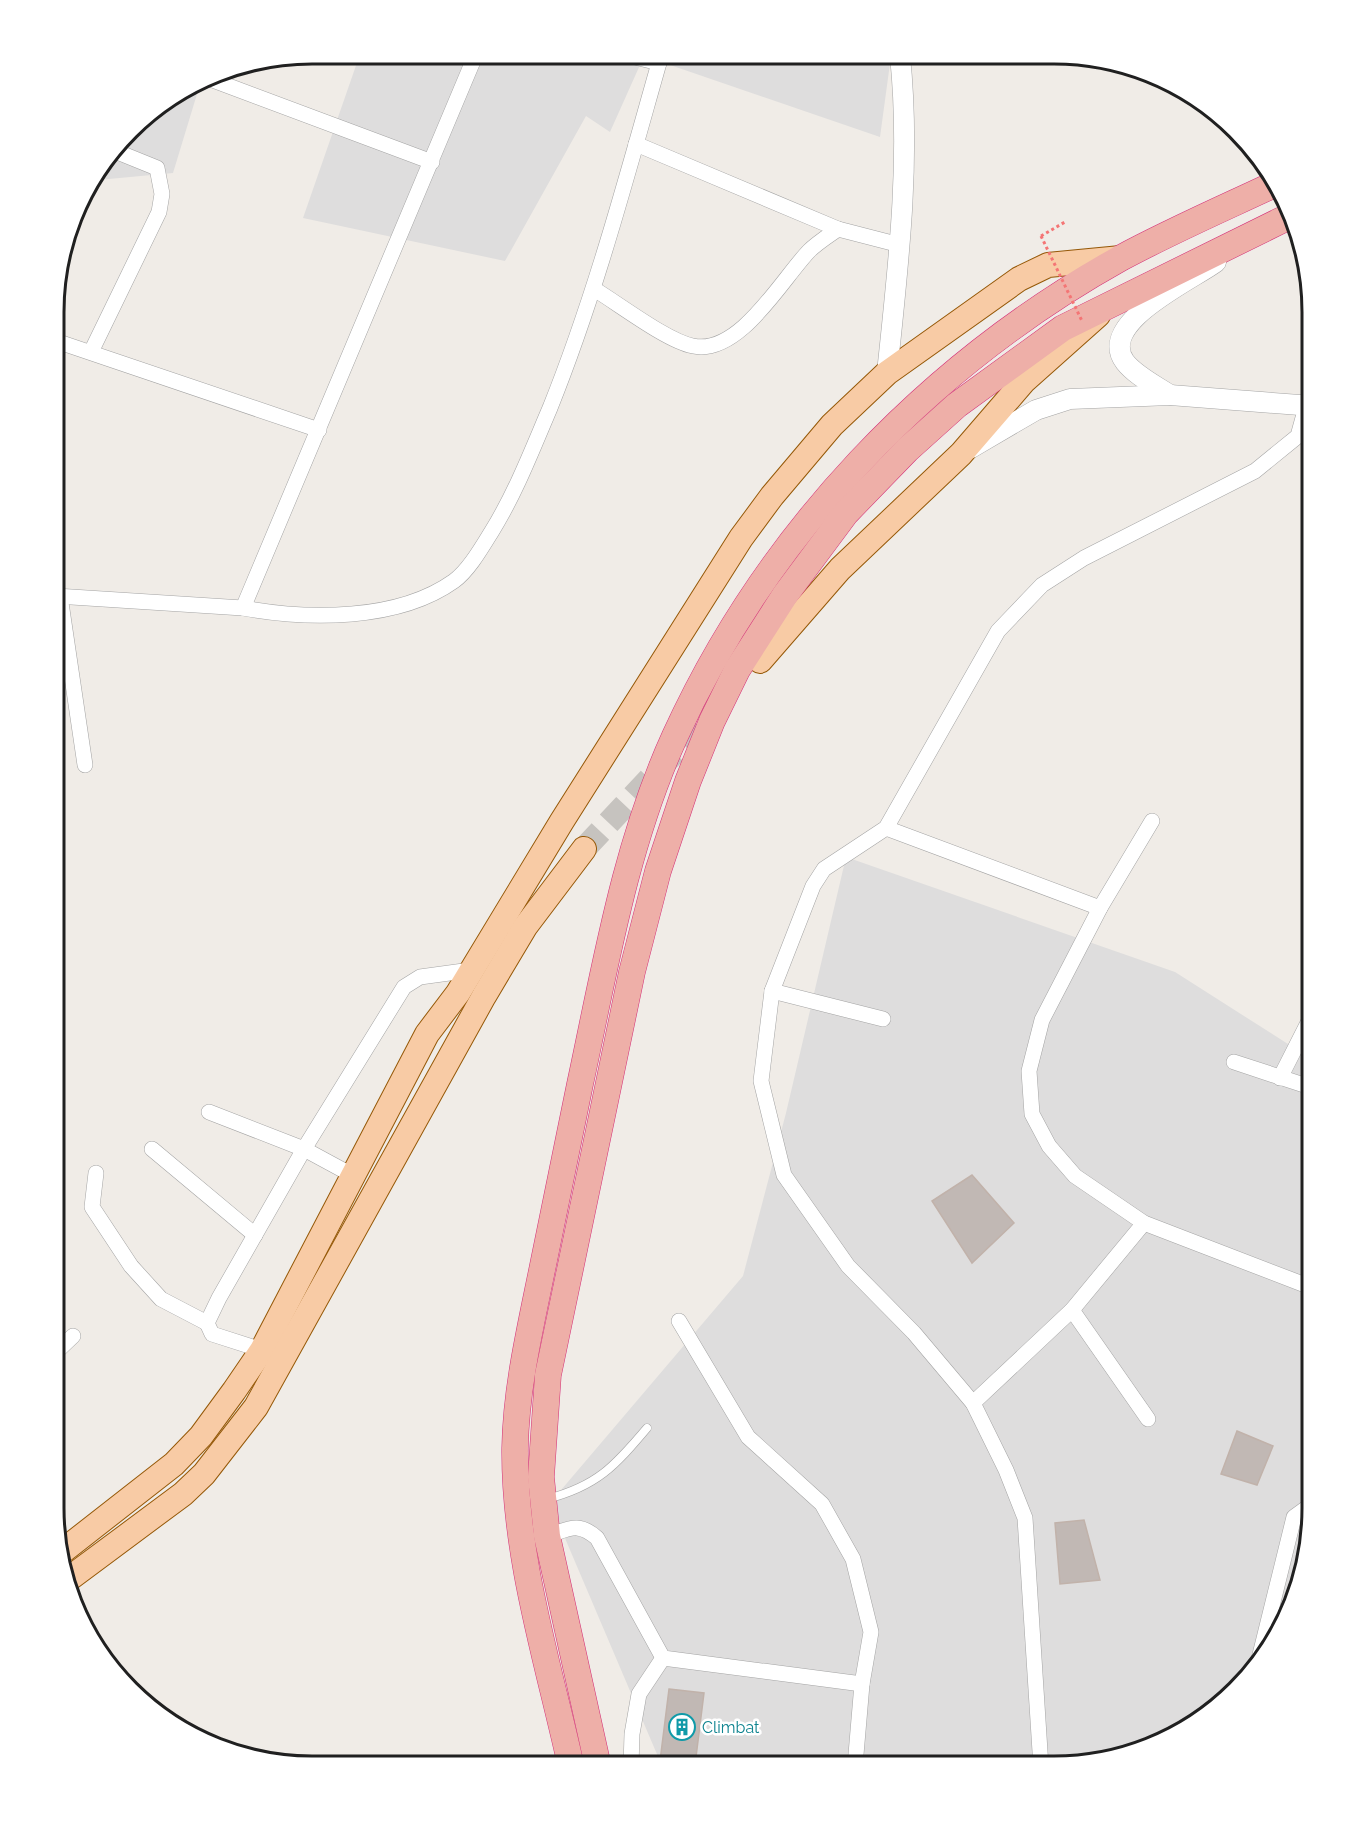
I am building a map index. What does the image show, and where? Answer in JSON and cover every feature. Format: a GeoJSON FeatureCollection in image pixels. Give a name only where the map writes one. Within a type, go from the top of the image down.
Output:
{"type":"FeatureCollection","features":[{"type":"Feature","properties":{"kind":"highway"},"geometry":{"type":"LineString","coordinates":[[570,1756],[525,1564],[515,1446],[522,1367],[610,949],[632,860],[674,738],[742,612],[812,516],[850,472],[910,410],[952,373],[1023,320],[1121,258],[1268,187]]}},
{"type":"Feature","properties":{"kind":"highway"},"geometry":{"type":"LineString","coordinates":[[596,1756],[547,1536],[543,1501],[543,1429],[548,1375],[632,972],[658,871],[688,780],[712,722],[749,651],[785,595],[846,513],[907,450],[957,405],[1049,336],[1285,219]]}},
{"type":"Feature","properties":{"kind":"main road"},"geometry":{"type":"LineString","coordinates":[[68,1547],[189,1450],[262,1350],[427,1034],[458,993],[520,894],[562,821],[741,538],[772,496],[832,425],[887,373],[1019,279],[1048,265],[1121,258]]}},
{"type":"Feature","properties":{"kind":"main road"},"geometry":{"type":"LineString","coordinates":[[760,660],[840,569],[961,454],[1024,381],[1108,306]]}},
{"type":"Feature","properties":{"kind":"main road"},"geometry":{"type":"LineString","coordinates":[[74,1575],[183,1494],[221,1453],[256,1407],[489,987],[525,927],[584,849]]}},
{"type":"Feature","properties":{"kind":"street"},"geometry":{"type":"LineString","coordinates":[[243,608],[472,64]]}},
{"type":"Feature","properties":{"kind":"street"},"geometry":{"type":"LineString","coordinates":[[64,596],[243,608],[278,615],[361,614],[419,600],[455,580],[481,547],[510,501],[573,349],[594,289],[659,64]]}},
{"type":"Feature","properties":{"kind":"street"},"geometry":{"type":"LineString","coordinates":[[887,373],[900,245],[904,124],[900,64]]}},
{"type":"Feature","properties":{"kind":"street"},"geometry":{"type":"LineString","coordinates":[[219,82],[432,162]]}},
{"type":"Feature","properties":{"kind":"street"},"geometry":{"type":"LineString","coordinates":[[636,144],[838,229],[900,245]]}},
{"type":"Feature","properties":{"kind":"street"},"geometry":{"type":"LineString","coordinates":[[91,352],[150,232],[162,194],[157,168],[122,154]]}},
{"type":"Feature","properties":{"kind":"street"},"geometry":{"type":"LineString","coordinates":[[594,289],[675,339],[694,347],[716,344],[736,334],[810,250],[838,229]]}},
{"type":"Feature","properties":{"kind":"street"},"geometry":{"type":"LineString","coordinates":[[1170,395],[1124,361],[1120,350],[1122,334],[1128,324],[1143,309],[1200,274],[1243,241]]}},
{"type":"Feature","properties":{"kind":"street"},"geometry":{"type":"LineString","coordinates":[[64,344],[319,430]]}},
{"type":"Feature","properties":{"kind":"street"},"geometry":{"type":"LineString","coordinates":[[961,454],[1035,410],[1070,399],[1170,395],[1232,398],[1302,405]]}},
{"type":"Feature","properties":{"kind":"street"},"geometry":{"type":"LineString","coordinates":[[1040,1756],[1025,1518],[1006,1470],[974,1403],[914,1332],[848,1266],[784,1175],[761,1081],[772,991],[818,877],[824,869],[886,828],[998,631],[1042,585],[1084,558],[1252,473],[1298,436],[1302,425]]}},
{"type":"Feature","properties":{"kind":"street"},"geometry":{"type":"LineString","coordinates":[[64,634],[85,765]]}},
{"type":"Feature","properties":{"kind":"street"},"geometry":{"type":"LineString","coordinates":[[1152,821],[1100,908],[1042,1020],[1029,1071],[1032,1114],[1049,1146],[1075,1176],[1144,1223],[1302,1284]]}},
{"type":"Feature","properties":{"kind":"street"},"geometry":{"type":"LineString","coordinates":[[886,828],[1100,908]]}},
{"type":"Feature","properties":{"kind":"street"},"geometry":{"type":"LineString","coordinates":[[207,1323],[304,1149],[404,987],[420,977],[471,970]]}},
{"type":"Feature","properties":{"kind":"street"},"geometry":{"type":"LineString","coordinates":[[772,991],[883,1019]]}},
{"type":"Feature","properties":{"kind":"street"},"geometry":{"type":"LineString","coordinates":[[1280,1078],[1302,1034]]}},
{"type":"Feature","properties":{"kind":"street"},"geometry":{"type":"LineString","coordinates":[[1234,1062],[1302,1085]]}},
{"type":"Feature","properties":{"kind":"street"},"geometry":{"type":"LineString","coordinates":[[209,1112],[304,1149],[352,1175]]}},
{"type":"Feature","properties":{"kind":"street"},"geometry":{"type":"LineString","coordinates":[[152,1149],[255,1234]]}},
{"type":"Feature","properties":{"kind":"street"},"geometry":{"type":"LineString","coordinates":[[96,1173],[92,1207],[131,1266],[161,1299],[207,1323],[212,1334],[262,1350]]}},
{"type":"Feature","properties":{"kind":"street"},"geometry":{"type":"LineString","coordinates":[[974,1403],[1072,1310],[1144,1223]]}},
{"type":"Feature","properties":{"kind":"street"},"geometry":{"type":"LineString","coordinates":[[1072,1310],[1148,1419]]}},
{"type":"Feature","properties":{"kind":"street"},"geometry":{"type":"LineString","coordinates":[[680,1322],[748,1437],[822,1504],[853,1559],[872,1632],[862,1684],[856,1756]]}},
{"type":"Feature","properties":{"kind":"street"},"geometry":{"type":"LineString","coordinates":[[64,1345],[73,1336]]}},
{"type":"Feature","properties":{"kind":"street"},"geometry":{"type":"LineString","coordinates":[[1263,1643],[1294,1517],[1302,1511]]}},
{"type":"Feature","properties":{"kind":"street"},"geometry":{"type":"LineString","coordinates":[[547,1536],[574,1527],[586,1528],[597,1538],[663,1658]]}},
{"type":"Feature","properties":{"kind":"street"},"geometry":{"type":"LineString","coordinates":[[663,1658],[862,1684]]}},
{"type":"Feature","properties":{"kind":"street"},"geometry":{"type":"LineString","coordinates":[[631,1756],[632,1734],[639,1694],[663,1658]]}},
{"type":"Feature","properties":{"kind":"lane"},"geometry":{"type":"LineString","coordinates":[[543,1501],[577,1491],[616,1464],[647,1428]]}},
{"type":"Feature","properties":{"kind":"path"},"geometry":{"type":"LineString","coordinates":[[1065,222],[1041,236],[1082,321]]}},
{"type":"Feature","properties":{"kind":"shaded area"},"geometry":{"type":"Polygon","coordinates":[[[357,64],[640,64],[610,132],[586,116],[505,261],[303,218],[357,64]]]}},
{"type":"Feature","properties":{"kind":"shaded area"},"geometry":{"type":"Polygon","coordinates":[[[667,64],[890,64],[880,137],[667,64]]]}},
{"type":"Feature","properties":{"kind":"shaded area"},"geometry":{"type":"Polygon","coordinates":[[[197,94],[173,173],[103,180],[126,149],[149,126],[175,106],[197,94]]]}},
{"type":"Feature","properties":{"kind":"shaded area"},"geometry":{"type":"Polygon","coordinates":[[[846,857],[1175,972],[1302,1053],[1302,1525],[1298,1557],[1284,1604],[1261,1646],[1230,1684],[1192,1715],[1150,1738],[1103,1752],[1071,1756],[658,1756],[550,1503],[743,1276],[786,1113],[846,857]]]}},
{"type":"Feature","properties":{"kind":"building"},"geometry":{"type":"Polygon","coordinates":[[[972,1175],[1014,1223],[972,1263],[932,1201],[972,1175]]]}},
{"type":"Feature","properties":{"kind":"building"},"geometry":{"type":"Polygon","coordinates":[[[1237,1431],[1273,1446],[1257,1485],[1221,1474],[1237,1431]]]}},
{"type":"Feature","properties":{"kind":"building"},"geometry":{"type":"Polygon","coordinates":[[[1084,1520],[1100,1580],[1060,1584],[1055,1523],[1084,1520]]]}},
{"type":"Feature","properties":{"kind":"building","name":"Climbat"},"geometry":{"type":"Polygon","coordinates":[[[669,1689],[704,1693],[696,1756],[661,1756],[669,1689]]]}},
{"type":"Feature","properties":{"kind":"tunnel"},"geometry":{"type":"LineString","coordinates":[[584,849],[716,708]]}},
{"type":"Feature","properties":{"kind":"place","name":"Climbat"},"geometry":{"type":"Point","coordinates":[682,1727]}}]}
